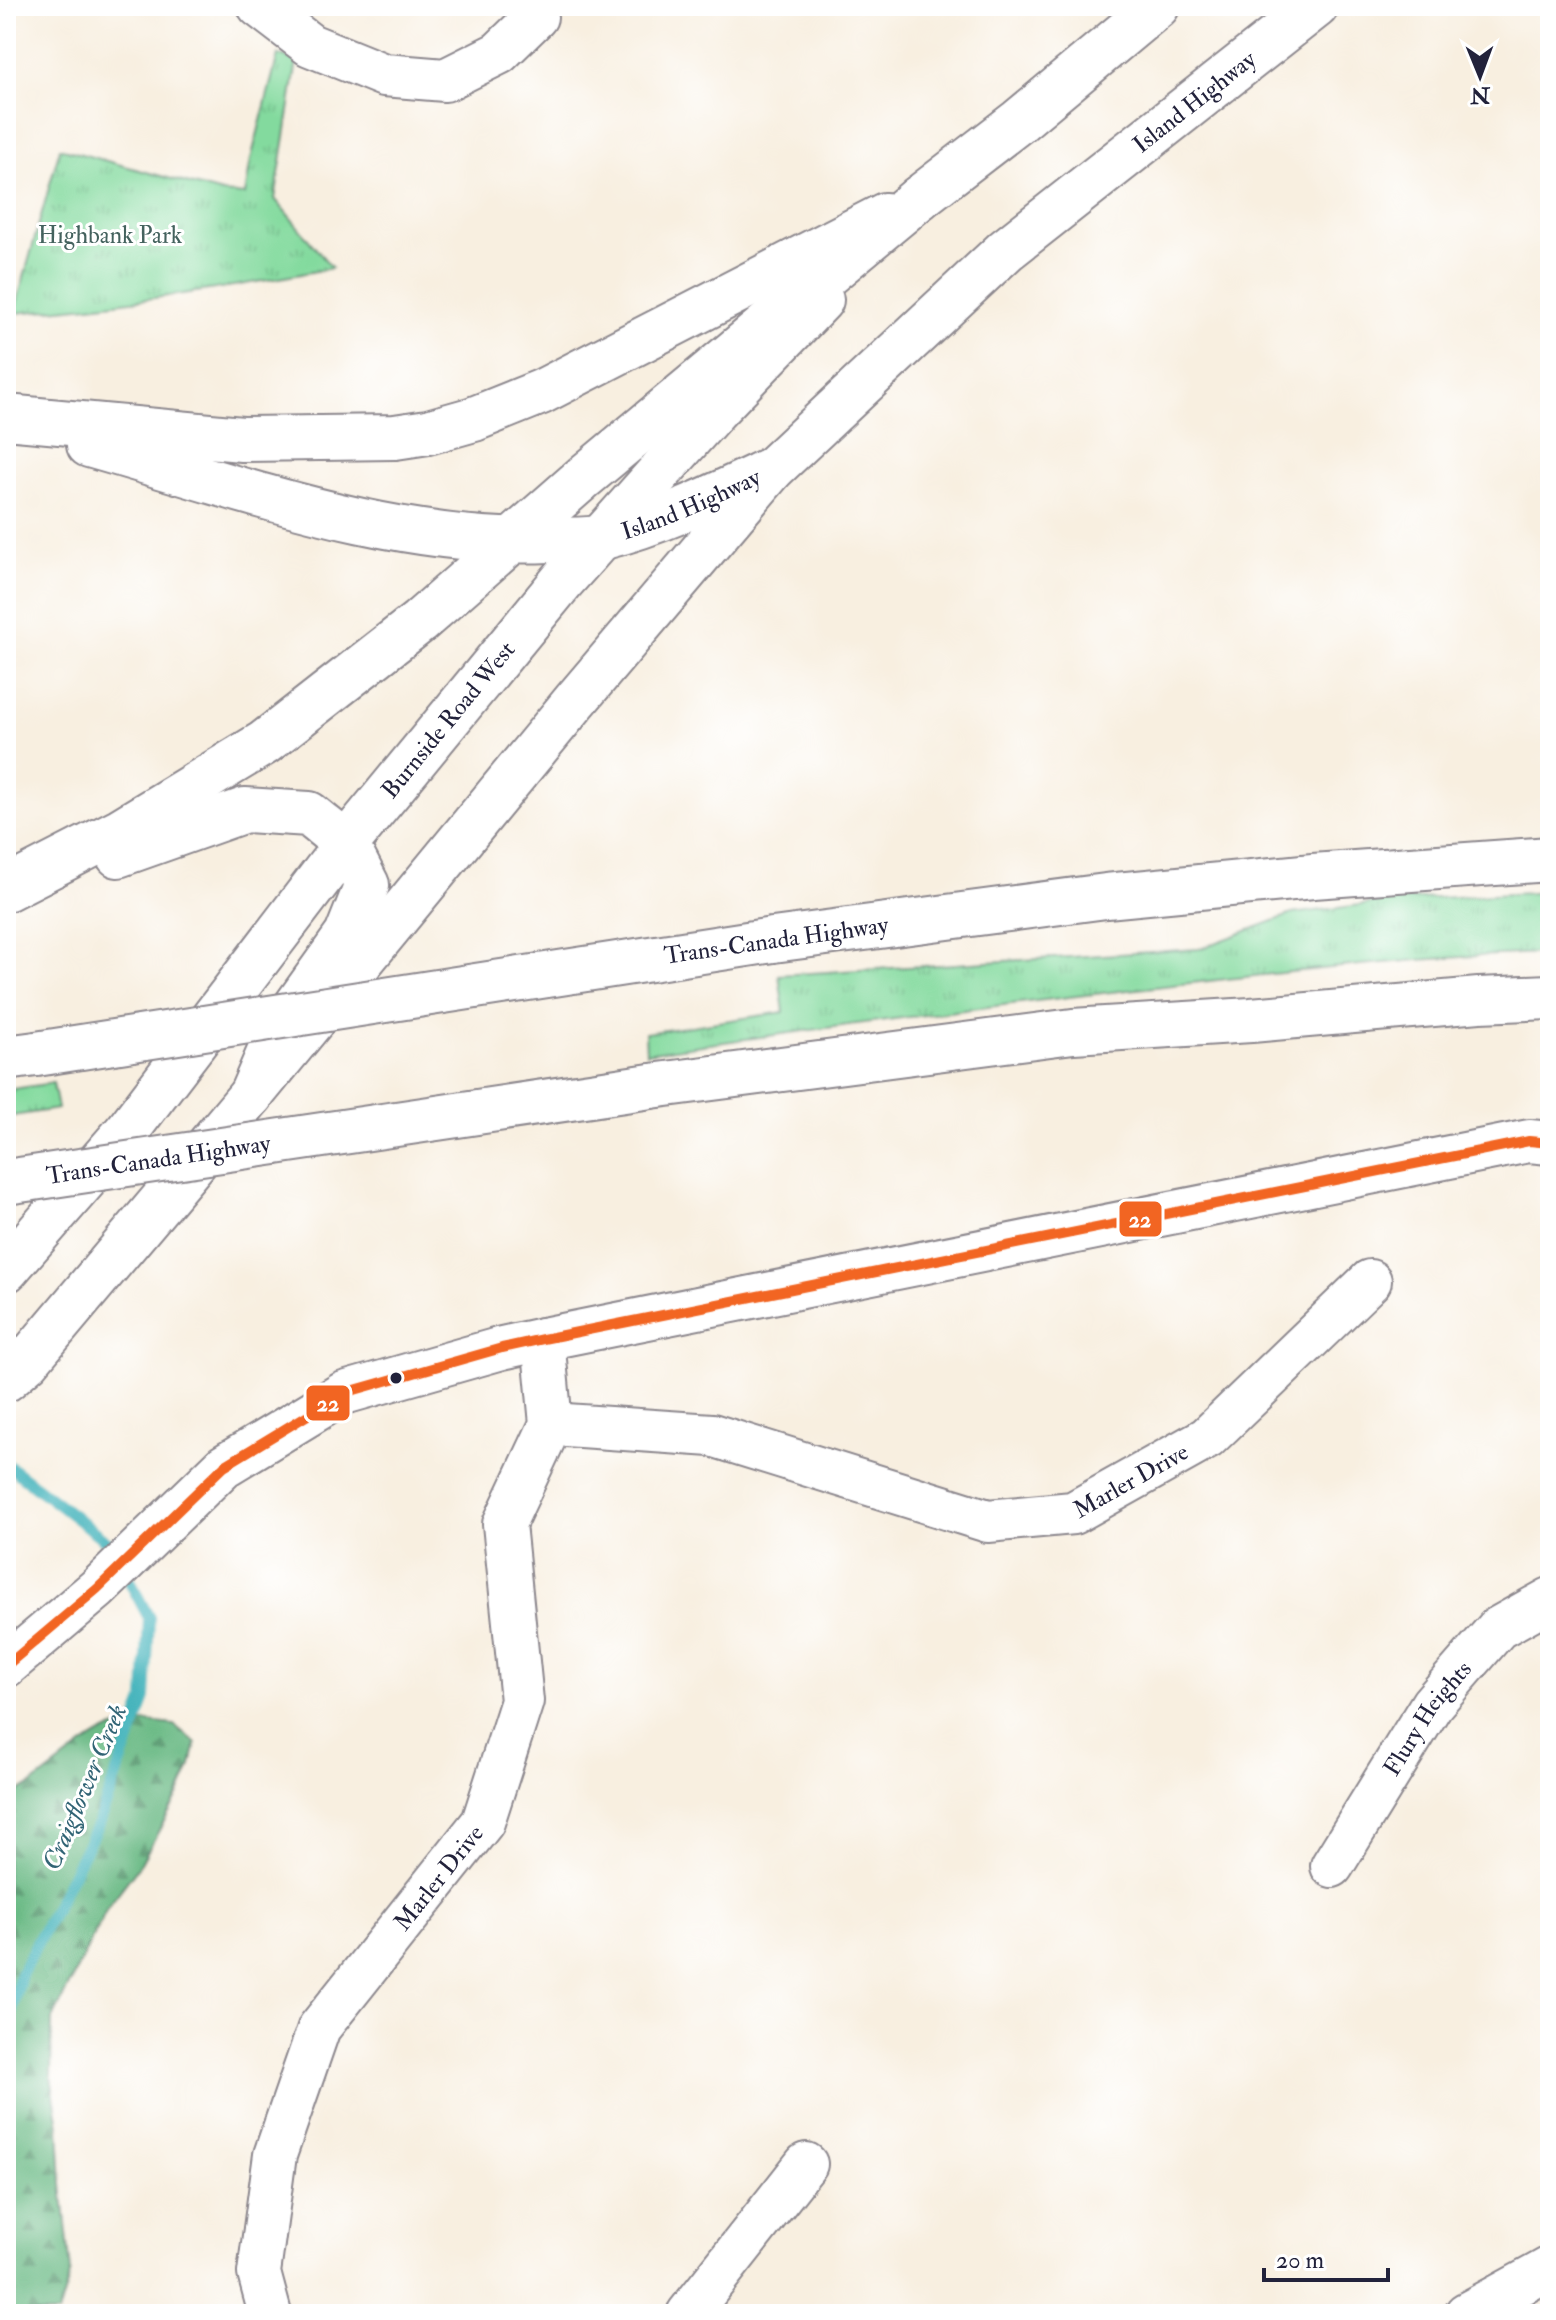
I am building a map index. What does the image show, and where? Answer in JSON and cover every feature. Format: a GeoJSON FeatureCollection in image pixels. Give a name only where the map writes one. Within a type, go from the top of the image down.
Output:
{"type":"FeatureCollection","features":[{"type":"Feature","properties":{"kind":"main road","name":"Island Highway"},"geometry":{"type":"LineString","coordinates":[[6,419],[242,439],[395,437],[428,432],[474,419],[541,392],[919,198],[1019,121],[1157,6]]}},
{"type":"Feature","properties":{"kind":"main road","name":"Island Highway"},"geometry":{"type":"LineString","coordinates":[[6,419],[329,513],[421,533],[508,542],[601,538],[682,512],[772,469],[1006,250],[1316,6]]}},
{"type":"Feature","properties":{"kind":"main road","name":"Burnside Road West"},"geometry":{"type":"LineString","coordinates":[[6,1270],[127,1131],[346,844],[472,689],[715,410],[919,198]]}},
{"type":"Feature","properties":{"kind":"main road"},"geometry":{"type":"LineString","coordinates":[[6,892],[121,830],[264,743],[419,622],[508,542],[919,198]]}},
{"type":"Feature","properties":{"kind":"main road"},"geometry":{"type":"LineString","coordinates":[[7,1378],[28,1360],[251,1095],[436,866],[772,469]]}},
{"type":"Feature","properties":{"kind":"main road"},"geometry":{"type":"LineString","coordinates":[[6,892],[245,810],[309,814],[346,844],[367,885],[347,935],[279,1030],[251,1095]]}},
{"type":"Feature","properties":{"kind":"main road","name":"Trans-Canada Highway"},"geometry":{"type":"LineString","coordinates":[[21,1056],[773,940],[1106,896],[1313,876],[1550,859]]}},
{"type":"Feature","properties":{"kind":"main road","name":"Trans-Canada Highway"},"geometry":{"type":"LineString","coordinates":[[6,1182],[651,1086],[1073,1031],[1550,997]]}},
{"type":"Feature","properties":{"kind":"street"},"geometry":{"type":"LineString","coordinates":[[259,6],[310,45],[384,75],[445,80],[499,53],[536,17]]}},
{"type":"Feature","properties":{"kind":"street"},"geometry":{"type":"LineString","coordinates":[[6,1666],[97,1589],[224,1466],[344,1393],[543,1339],[1529,1141],[1550,1143]]}},
{"type":"Feature","properties":{"kind":"street","name":"Marler Drive"},"geometry":{"type":"LineString","coordinates":[[270,2314],[259,2273],[275,2155],[319,2028],[483,1822],[522,1701],[504,1524],[551,1424],[712,1435],[988,1521],[1073,1513],[1207,1438],[1370,1281]]}},
{"type":"Feature","properties":{"kind":"street"},"geometry":{"type":"LineString","coordinates":[[543,1339],[551,1424]]}},
{"type":"Feature","properties":{"kind":"street","name":"Flury Heights"},"geometry":{"type":"LineString","coordinates":[[1332,1866],[1432,1704],[1498,1628],[1550,1599]]}},
{"type":"Feature","properties":{"kind":"street"},"geometry":{"type":"LineString","coordinates":[[688,2314],[806,2164]]}},
{"type":"Feature","properties":{"kind":"street"},"geometry":{"type":"LineString","coordinates":[[1466,2314],[1550,2268]]}},
{"type":"Feature","properties":{"kind":"green space","name":"Highbank Park"},"geometry":{"type":"Polygon","coordinates":[[[278,55],[297,61],[275,199],[332,268],[174,295],[14,313],[60,148],[222,193],[245,195],[251,159],[278,55]]]}},
{"type":"Feature","properties":{"kind":"green space"},"geometry":{"type":"Polygon","coordinates":[[[1550,892],[1550,953],[1418,960],[1244,977],[992,1006],[646,1053],[645,1033],[784,1012],[779,975],[1199,949],[1292,914],[1399,900],[1550,892]]]}},
{"type":"Feature","properties":{"kind":"green space"},"geometry":{"type":"Polygon","coordinates":[[[53,1083],[58,1109],[6,1117],[6,1090],[53,1083]]]}},
{"type":"Feature","properties":{"kind":"green space"},"geometry":{"type":"Polygon","coordinates":[[[148,1722],[174,1725],[196,1743],[190,1769],[141,1863],[107,1908],[52,2020],[51,2076],[59,2126],[71,2272],[58,2314],[6,2314],[6,1798],[35,1782],[102,1734],[124,1725],[148,1722]]]}},
{"type":"Feature","properties":{"kind":"waterway","name":"Craigflower Creek"},"geometry":{"type":"LineString","coordinates":[[6,1464],[110,1544],[149,1618],[145,1698],[98,1824],[21,1974],[6,2031]]}},
{"type":"Feature","properties":{"kind":"transit line","name":"22"},"geometry":{"type":"LineString","coordinates":[[6,1666],[97,1589],[224,1466],[344,1393],[543,1339],[1529,1141],[1550,1143]]}}]}
